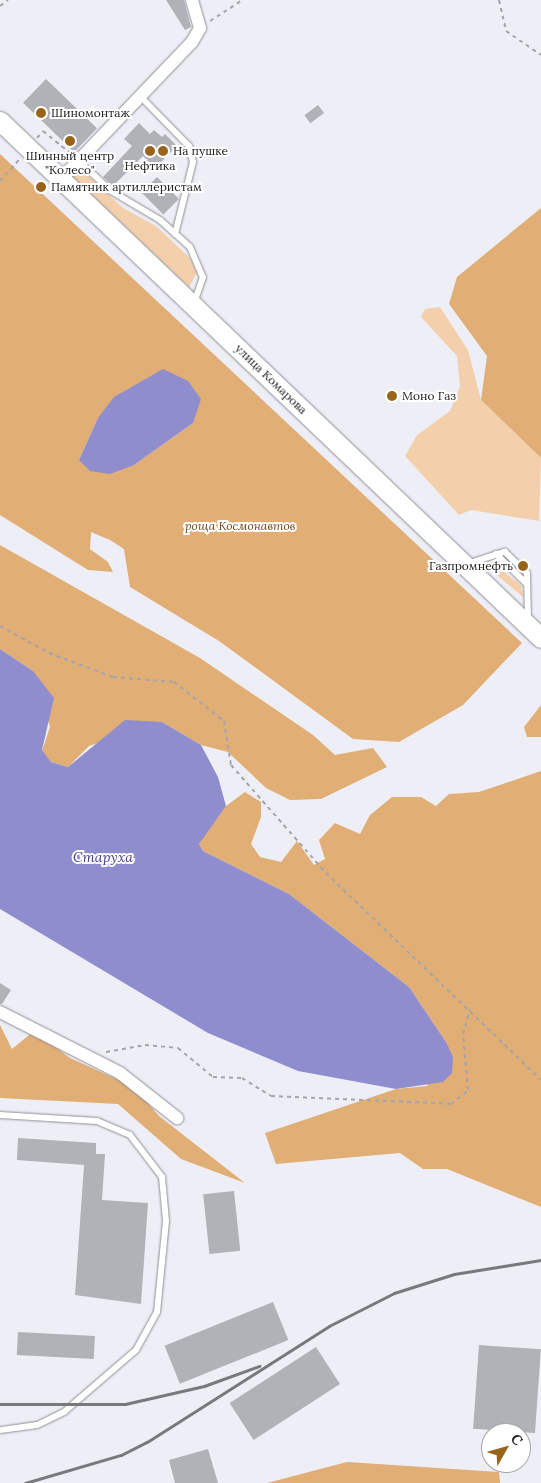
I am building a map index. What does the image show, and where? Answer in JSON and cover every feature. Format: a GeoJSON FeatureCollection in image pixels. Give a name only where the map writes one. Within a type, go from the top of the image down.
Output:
{"type":"FeatureCollection","features":[{"type":"Feature","properties":{"kind":"main road","name":"улица Комарова"},"geometry":{"type":"LineString","coordinates":[[0,121],[62,178],[535,632]]}},
{"type":"Feature","properties":{"kind":"street"},"geometry":{"type":"LineString","coordinates":[[62,178],[141,97],[200,28],[192,0]]}},
{"type":"Feature","properties":{"kind":"street"},"geometry":{"type":"LineString","coordinates":[[2,1013],[120,1073],[177,1118]]}},
{"type":"Feature","properties":{"kind":"lane"},"geometry":{"type":"LineString","coordinates":[[141,97],[189,146],[193,162],[175,234]]}},
{"type":"Feature","properties":{"kind":"lane"},"geometry":{"type":"LineString","coordinates":[[79,161],[111,191],[175,234],[201,266],[201,289],[193,304]]}},
{"type":"Feature","properties":{"kind":"lane"},"geometry":{"type":"LineString","coordinates":[[464,565],[505,552],[527,573],[535,632]]}},
{"type":"Feature","properties":{"kind":"lane"},"geometry":{"type":"LineString","coordinates":[[0,1115],[97,1121],[130,1135],[162,1177],[166,1222],[157,1312],[136,1350],[64,1412],[37,1425],[0,1430]]}},
{"type":"Feature","properties":{"kind":"path"},"geometry":{"type":"LineString","coordinates":[[0,6],[8,0]]}},
{"type":"Feature","properties":{"kind":"path"},"geometry":{"type":"LineString","coordinates":[[200,28],[242,0]]}},
{"type":"Feature","properties":{"kind":"path"},"geometry":{"type":"LineString","coordinates":[[499,0],[506,31],[541,55]]}},
{"type":"Feature","properties":{"kind":"path"},"geometry":{"type":"LineString","coordinates":[[0,181],[14,167]]}},
{"type":"Feature","properties":{"kind":"path"},"geometry":{"type":"LineString","coordinates":[[0,626],[49,653],[112,677],[174,682],[224,720],[231,764],[326,873],[470,1009],[541,1080]]}},
{"type":"Feature","properties":{"kind":"path"},"geometry":{"type":"LineString","coordinates":[[87,1056],[145,1045],[178,1048],[213,1077],[242,1078],[271,1096],[451,1104],[468,1090],[463,1034],[470,1009]]}},
{"type":"Feature","properties":{"kind":"shaded area"},"geometry":{"type":"Polygon","coordinates":[[[75,170],[85,173],[123,208],[156,226],[190,258],[197,273],[189,287],[70,174],[75,170]]]}},
{"type":"Feature","properties":{"kind":"shaded area"},"geometry":{"type":"Polygon","coordinates":[[[440,307],[468,350],[481,400],[541,458],[539,521],[471,510],[459,515],[405,456],[417,435],[450,411],[460,387],[457,356],[421,317],[425,309],[440,307]]]}},
{"type":"Feature","properties":{"kind":"shaded area"},"geometry":{"type":"Polygon","coordinates":[[[491,562],[521,585],[523,597],[486,566],[491,562]]]}},
{"type":"Feature","properties":{"kind":"green space","name":"роща Космонавтов"},"geometry":{"type":"Polygon","coordinates":[[[0,154],[522,643],[463,705],[399,742],[353,739],[219,641],[130,587],[124,549],[110,540],[91,532],[90,549],[108,562],[113,572],[88,570],[0,515],[0,154]],[[98,418],[79,460],[134,465],[193,423],[98,418]]]}},
{"type":"Feature","properties":{"kind":"green space"},"geometry":{"type":"Polygon","coordinates":[[[541,208],[541,458],[481,400],[487,356],[449,304],[457,277],[541,208]]]}},
{"type":"Feature","properties":{"kind":"green space"},"geometry":{"type":"Polygon","coordinates":[[[0,545],[200,658],[313,735],[335,755],[373,748],[387,767],[321,799],[290,800],[266,788],[228,752],[201,745],[162,722],[89,746],[68,767],[51,762],[42,751],[50,727],[33,671],[0,649],[0,545]]]}},
{"type":"Feature","properties":{"kind":"green space"},"geometry":{"type":"Polygon","coordinates":[[[541,705],[541,737],[527,737],[524,727],[541,705]]]}},
{"type":"Feature","properties":{"kind":"green space"},"geometry":{"type":"Polygon","coordinates":[[[541,771],[541,1207],[447,1169],[423,1169],[400,1153],[276,1164],[265,1133],[396,1089],[427,1086],[446,1042],[409,987],[289,894],[203,851],[199,844],[204,833],[226,806],[245,792],[261,802],[261,817],[251,844],[260,857],[281,862],[297,841],[314,865],[325,859],[319,840],[335,823],[360,834],[370,815],[392,797],[421,797],[436,806],[449,794],[479,792],[541,771]]]}},
{"type":"Feature","properties":{"kind":"green space"},"geometry":{"type":"Polygon","coordinates":[[[0,1025],[12,1049],[34,1031],[70,1058],[134,1087],[159,1116],[245,1183],[181,1159],[118,1104],[0,1098],[0,1025]]]}},
{"type":"Feature","properties":{"kind":"green space"},"geometry":{"type":"Polygon","coordinates":[[[347,1462],[499,1473],[500,1483],[267,1483],[347,1462]]]}},
{"type":"Feature","properties":{"kind":"water"},"geometry":{"type":"Polygon","coordinates":[[[163,369],[188,381],[201,399],[193,423],[134,465],[110,474],[90,471],[79,460],[98,418],[114,397],[163,369]]]}},
{"type":"Feature","properties":{"kind":"water","name":"Старуха"},"geometry":{"type":"Polygon","coordinates":[[[0,649],[33,671],[54,698],[42,750],[51,762],[68,767],[125,720],[162,722],[201,745],[218,777],[226,806],[199,844],[203,851],[289,894],[409,987],[446,1042],[453,1057],[452,1073],[443,1082],[396,1089],[298,1071],[208,1033],[0,909],[0,649]]]}},
{"type":"Feature","properties":{"kind":"building"},"geometry":{"type":"Polygon","coordinates":[[[166,0],[184,0],[191,27],[185,30],[166,0]]]}},
{"type":"Feature","properties":{"kind":"building"},"geometry":{"type":"Polygon","coordinates":[[[46,79],[97,128],[74,152],[23,103],[46,79]]]}},
{"type":"Feature","properties":{"kind":"building"},"geometry":{"type":"Polygon","coordinates":[[[318,105],[324,113],[310,123],[304,115],[318,105]]]}},
{"type":"Feature","properties":{"kind":"building","name":"Нефтика"},"geometry":{"type":"Polygon","coordinates":[[[139,123],[150,134],[154,130],[162,137],[165,134],[177,146],[155,168],[143,156],[113,186],[103,177],[132,146],[124,139],[139,123]]]}},
{"type":"Feature","properties":{"kind":"building"},"geometry":{"type":"Polygon","coordinates":[[[157,177],[179,199],[163,214],[141,193],[157,177]]]}},
{"type":"Feature","properties":{"kind":"building"},"geometry":{"type":"Polygon","coordinates":[[[0,983],[11,990],[2,1004],[0,1004],[0,983]]]}},
{"type":"Feature","properties":{"kind":"building"},"geometry":{"type":"Polygon","coordinates":[[[18,1138],[96,1143],[96,1154],[105,1154],[102,1200],[148,1203],[141,1304],[75,1295],[84,1165],[17,1160],[18,1138]]]}},
{"type":"Feature","properties":{"kind":"building"},"geometry":{"type":"Polygon","coordinates":[[[234,1191],[240,1251],[209,1254],[203,1194],[234,1191]]]}},
{"type":"Feature","properties":{"kind":"building"},"geometry":{"type":"Polygon","coordinates":[[[273,1302],[288,1340],[180,1384],[165,1346],[273,1302]]]}},
{"type":"Feature","properties":{"kind":"building"},"geometry":{"type":"Polygon","coordinates":[[[18,1332],[95,1336],[94,1359],[17,1355],[18,1332]]]}},
{"type":"Feature","properties":{"kind":"building"},"geometry":{"type":"Polygon","coordinates":[[[479,1345],[541,1349],[535,1433],[531,1433],[531,1423],[481,1423],[481,1429],[473,1429],[479,1345]]]}},
{"type":"Feature","properties":{"kind":"building"},"geometry":{"type":"Polygon","coordinates":[[[316,1347],[340,1384],[254,1440],[230,1403],[316,1347]]]}},
{"type":"Feature","properties":{"kind":"building"},"geometry":{"type":"Polygon","coordinates":[[[208,1449],[218,1483],[175,1483],[169,1460],[208,1449]]]}},
{"type":"Feature","properties":{"kind":"railway"},"geometry":{"type":"LineString","coordinates":[[25,1483],[121,1455],[147,1442],[329,1326],[394,1293],[454,1274],[541,1260]]}},
{"type":"Feature","properties":{"kind":"railway"},"geometry":{"type":"LineString","coordinates":[[0,1404],[125,1404],[204,1386],[259,1366]]}},
{"type":"Feature","properties":{"kind":"place","name":"Шиномонтаж"},"geometry":{"type":"Point","coordinates":[41,113]}},
{"type":"Feature","properties":{"kind":"place","name":"Шинный центр \"Колесо\""},"geometry":{"type":"Point","coordinates":[70,141]}},
{"type":"Feature","properties":{"kind":"place","name":"Нефтика"},"geometry":{"type":"Point","coordinates":[150,151]}},
{"type":"Feature","properties":{"kind":"place","name":"На пушке"},"geometry":{"type":"Point","coordinates":[163,151]}},
{"type":"Feature","properties":{"kind":"place","name":"Памятник артиллеристам"},"geometry":{"type":"Point","coordinates":[41,187]}},
{"type":"Feature","properties":{"kind":"place","name":"Моно Газ"},"geometry":{"type":"Point","coordinates":[392,396]}},
{"type":"Feature","properties":{"kind":"place","name":"Газпромнефть"},"geometry":{"type":"Point","coordinates":[523,566]}}]}
